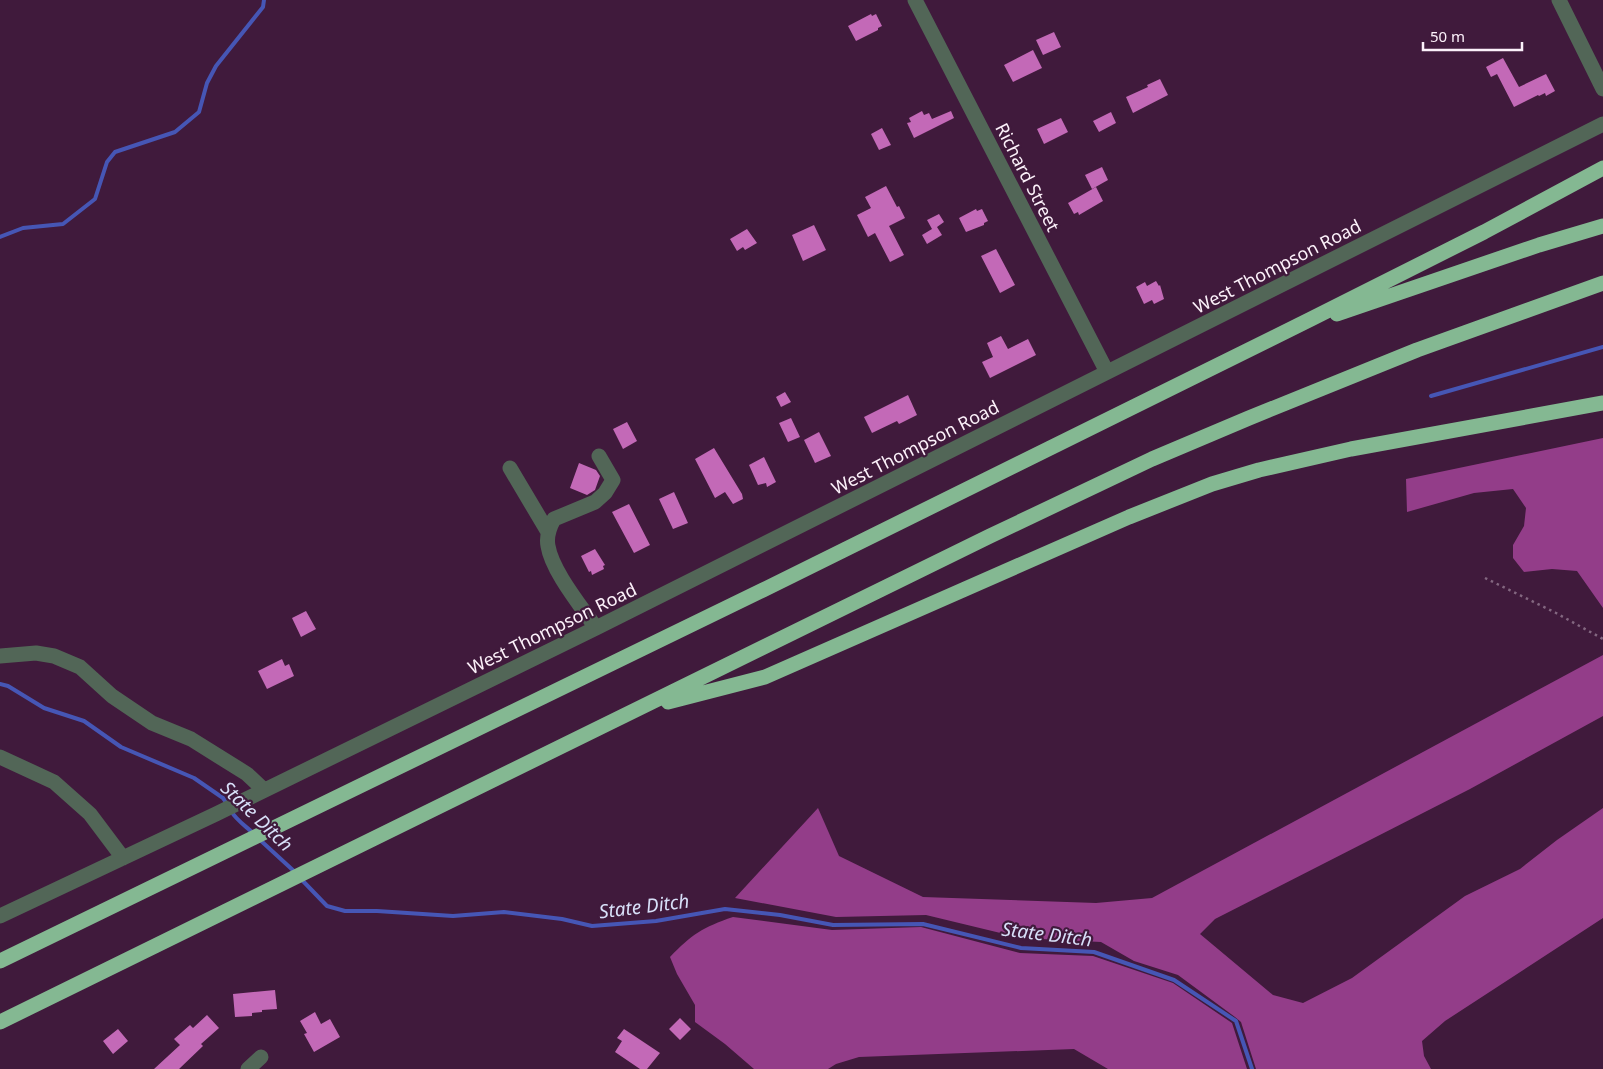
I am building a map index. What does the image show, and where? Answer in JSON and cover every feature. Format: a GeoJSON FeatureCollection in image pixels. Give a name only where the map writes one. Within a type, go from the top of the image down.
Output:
{"type":"FeatureCollection","features":[{"type":"Feature","properties":{"kind":"highway"},"geometry":{"type":"LineString","coordinates":[[0,961],[763,590],[1311,319],[1468,240],[1603,168]]}},
{"type":"Feature","properties":{"kind":"highway"},"geometry":{"type":"LineString","coordinates":[[1311,319],[1341,313],[1539,245],[1603,226]]}},
{"type":"Feature","properties":{"kind":"highway"},"geometry":{"type":"LineString","coordinates":[[0,1022],[1056,504],[1152,459],[1417,350],[1603,283]]}},
{"type":"Feature","properties":{"kind":"highway"},"geometry":{"type":"LineString","coordinates":[[635,710],[765,677],[1129,517],[1212,484],[1305,458],[1603,403]]}},
{"type":"Feature","properties":{"kind":"street","name":"Richard Street"},"geometry":{"type":"LineString","coordinates":[[915,0],[1107,372]]}},
{"type":"Feature","properties":{"kind":"street"},"geometry":{"type":"LineString","coordinates":[[1559,0],[1603,89]]}},
{"type":"Feature","properties":{"kind":"street","name":"West Thompson Road"},"geometry":{"type":"LineString","coordinates":[[0,916],[216,814],[596,628],[1603,124]]}},
{"type":"Feature","properties":{"kind":"street"},"geometry":{"type":"LineString","coordinates":[[596,628],[556,568],[548,546],[548,532],[554,519],[595,502],[605,493],[613,480],[599,456]]}},
{"type":"Feature","properties":{"kind":"street"},"geometry":{"type":"LineString","coordinates":[[510,468],[548,532]]}},
{"type":"Feature","properties":{"kind":"street"},"geometry":{"type":"LineString","coordinates":[[0,656],[36,653],[54,656],[80,667],[112,696],[152,723],[191,739],[247,774],[264,790]]}},
{"type":"Feature","properties":{"kind":"street"},"geometry":{"type":"LineString","coordinates":[[0,757],[54,782],[90,814],[123,858]]}},
{"type":"Feature","properties":{"kind":"street"},"geometry":{"type":"LineString","coordinates":[[248,1069],[261,1057]]}},
{"type":"Feature","properties":{"kind":"path"},"geometry":{"type":"LineString","coordinates":[[1484,578],[1556,613],[1603,639]]}},
{"type":"Feature","properties":{"kind":"shaded area"},"geometry":{"type":"Polygon","coordinates":[[[1603,438],[1603,608],[1577,571],[1552,569],[1524,572],[1513,558],[1513,545],[1524,526],[1526,508],[1513,489],[1474,493],[1407,512],[1406,479],[1603,438]]]}},
{"type":"Feature","properties":{"kind":"shaded area"},"geometry":{"type":"Polygon","coordinates":[[[1603,655],[1603,716],[1470,789],[1215,919],[1200,934],[1273,995],[1303,1003],[1352,978],[1465,896],[1520,869],[1603,808],[1603,918],[1445,1021],[1422,1041],[1424,1056],[1431,1069],[1256,1069],[1241,1022],[1235,1017],[1178,975],[1134,961],[1101,942],[1021,938],[926,915],[836,917],[735,898],[818,808],[839,856],[923,897],[1096,903],[1152,898],[1603,655]]]}},
{"type":"Feature","properties":{"kind":"shaded area"},"geometry":{"type":"Polygon","coordinates":[[[733,917],[832,930],[921,927],[1020,953],[1093,956],[1173,983],[1232,1023],[1247,1069],[1108,1069],[1074,1049],[859,1057],[836,1064],[828,1069],[754,1069],[695,1022],[695,1005],[677,974],[670,957],[698,932],[733,917]]]}},
{"type":"Feature","properties":{"kind":"building"},"geometry":{"type":"Polygon","coordinates":[[[871,14],[872,16],[876,14],[882,26],[856,41],[848,26],[871,14]]]}},
{"type":"Feature","properties":{"kind":"building"},"geometry":{"type":"Polygon","coordinates":[[[1054,32],[1061,47],[1043,55],[1036,40],[1054,32]]]}},
{"type":"Feature","properties":{"kind":"building"},"geometry":{"type":"Polygon","coordinates":[[[1033,50],[1042,68],[1013,82],[1004,65],[1033,50]]]}},
{"type":"Feature","properties":{"kind":"building"},"geometry":{"type":"Polygon","coordinates":[[[1503,58],[1519,87],[1546,74],[1555,91],[1546,96],[1545,93],[1538,95],[1514,107],[1497,74],[1491,77],[1486,67],[1503,58]]]}},
{"type":"Feature","properties":{"kind":"building"},"geometry":{"type":"Polygon","coordinates":[[[1160,79],[1168,95],[1133,113],[1126,97],[1160,79]]]}},
{"type":"Feature","properties":{"kind":"building"},"geometry":{"type":"Polygon","coordinates":[[[922,111],[924,115],[929,113],[932,119],[951,111],[954,118],[914,138],[907,123],[911,122],[909,118],[922,111]]]}},
{"type":"Feature","properties":{"kind":"building"},"geometry":{"type":"Polygon","coordinates":[[[1111,112],[1116,123],[1099,132],[1093,121],[1111,112]]]}},
{"type":"Feature","properties":{"kind":"building"},"geometry":{"type":"Polygon","coordinates":[[[1061,118],[1068,132],[1044,144],[1037,129],[1061,118]]]}},
{"type":"Feature","properties":{"kind":"building"},"geometry":{"type":"Polygon","coordinates":[[[882,128],[891,145],[879,150],[871,134],[882,128]]]}},
{"type":"Feature","properties":{"kind":"building"},"geometry":{"type":"Polygon","coordinates":[[[1102,167],[1108,180],[1092,189],[1085,175],[1102,167]]]}},
{"type":"Feature","properties":{"kind":"building"},"geometry":{"type":"Polygon","coordinates":[[[886,186],[905,218],[889,226],[904,255],[890,262],[875,233],[868,237],[857,215],[871,208],[865,197],[886,186]]]}},
{"type":"Feature","properties":{"kind":"building"},"geometry":{"type":"Polygon","coordinates":[[[1096,187],[1103,201],[1079,215],[1078,212],[1074,214],[1068,203],[1096,187]]]}},
{"type":"Feature","properties":{"kind":"building"},"geometry":{"type":"Polygon","coordinates":[[[976,209],[977,211],[982,209],[988,221],[984,225],[966,232],[959,218],[976,209]]]}},
{"type":"Feature","properties":{"kind":"building"},"geometry":{"type":"Polygon","coordinates":[[[939,214],[944,222],[937,227],[942,235],[927,244],[922,235],[932,229],[927,220],[939,214]]]}},
{"type":"Feature","properties":{"kind":"building"},"geometry":{"type":"Polygon","coordinates":[[[814,225],[826,250],[803,261],[792,235],[814,225]]]}},
{"type":"Feature","properties":{"kind":"building"},"geometry":{"type":"Polygon","coordinates":[[[747,229],[757,243],[745,250],[743,247],[737,251],[730,239],[747,229]]]}},
{"type":"Feature","properties":{"kind":"building"},"geometry":{"type":"Polygon","coordinates":[[[996,249],[1015,285],[1000,293],[981,256],[996,249]]]}},
{"type":"Feature","properties":{"kind":"building"},"geometry":{"type":"Polygon","coordinates":[[[1156,281],[1160,285],[1164,299],[1154,304],[1152,300],[1144,304],[1136,287],[1145,282],[1147,286],[1156,281]]]}},
{"type":"Feature","properties":{"kind":"building"},"geometry":{"type":"Polygon","coordinates":[[[1001,336],[1008,349],[1028,339],[1036,355],[990,378],[982,362],[993,357],[987,343],[1001,336]]]}},
{"type":"Feature","properties":{"kind":"building"},"geometry":{"type":"Polygon","coordinates":[[[785,392],[791,402],[781,407],[776,397],[785,392]]]}},
{"type":"Feature","properties":{"kind":"building"},"geometry":{"type":"Polygon","coordinates":[[[908,395],[917,415],[899,424],[897,421],[872,433],[864,417],[908,395]]]}},
{"type":"Feature","properties":{"kind":"building"},"geometry":{"type":"Polygon","coordinates":[[[791,418],[800,437],[788,442],[779,423],[791,418]]]}},
{"type":"Feature","properties":{"kind":"building"},"geometry":{"type":"Polygon","coordinates":[[[627,422],[637,441],[623,449],[613,429],[627,422]]]}},
{"type":"Feature","properties":{"kind":"building"},"geometry":{"type":"Polygon","coordinates":[[[819,432],[831,456],[815,463],[804,440],[819,432]]]}},
{"type":"Feature","properties":{"kind":"building"},"geometry":{"type":"Polygon","coordinates":[[[714,448],[742,494],[743,499],[733,504],[725,492],[715,498],[695,459],[714,448]]]}},
{"type":"Feature","properties":{"kind":"building"},"geometry":{"type":"Polygon","coordinates":[[[764,457],[776,482],[767,487],[766,483],[758,485],[749,465],[764,457]]]}},
{"type":"Feature","properties":{"kind":"building"},"geometry":{"type":"Polygon","coordinates":[[[579,463],[596,470],[600,476],[595,490],[587,495],[570,488],[579,463]]]}},
{"type":"Feature","properties":{"kind":"building"},"geometry":{"type":"Polygon","coordinates":[[[674,492],[688,523],[673,529],[659,499],[674,492]]]}},
{"type":"Feature","properties":{"kind":"building"},"geometry":{"type":"Polygon","coordinates":[[[629,504],[650,545],[634,553],[612,512],[629,504]]]}},
{"type":"Feature","properties":{"kind":"building"},"geometry":{"type":"Polygon","coordinates":[[[595,549],[605,565],[603,566],[604,569],[592,575],[581,556],[595,549]]]}},
{"type":"Feature","properties":{"kind":"building"},"geometry":{"type":"Polygon","coordinates":[[[306,611],[316,629],[301,637],[292,618],[306,611]]]}},
{"type":"Feature","properties":{"kind":"building"},"geometry":{"type":"Polygon","coordinates":[[[282,659],[285,666],[289,664],[294,676],[267,689],[258,671],[282,659]]]}},
{"type":"Feature","properties":{"kind":"building"},"geometry":{"type":"Polygon","coordinates":[[[275,990],[277,1009],[262,1010],[262,1012],[252,1013],[252,1016],[235,1017],[233,994],[275,990]]]}},
{"type":"Feature","properties":{"kind":"building"},"geometry":{"type":"Polygon","coordinates":[[[315,1012],[321,1024],[330,1019],[340,1037],[314,1052],[304,1034],[307,1033],[300,1021],[315,1012]]]}},
{"type":"Feature","properties":{"kind":"building"},"geometry":{"type":"Polygon","coordinates":[[[207,1015],[219,1028],[201,1044],[203,1046],[179,1069],[154,1069],[180,1045],[174,1039],[190,1025],[193,1028],[207,1015]]]}},
{"type":"Feature","properties":{"kind":"building"},"geometry":{"type":"Polygon","coordinates":[[[680,1018],[691,1029],[680,1040],[669,1029],[680,1018]]]}},
{"type":"Feature","properties":{"kind":"building"},"geometry":{"type":"Polygon","coordinates":[[[118,1029],[128,1041],[113,1054],[103,1041],[118,1029]]]}},
{"type":"Feature","properties":{"kind":"building"},"geometry":{"type":"Polygon","coordinates":[[[624,1029],[660,1053],[647,1069],[640,1069],[615,1052],[622,1041],[617,1038],[624,1029]]]}},
{"type":"Feature","properties":{"kind":"waterway","name":"State Ditch"},"geometry":{"type":"LineString","coordinates":[[0,237],[23,228],[63,224],[95,199],[107,162],[115,152],[175,132],[199,112],[207,83],[216,66],[263,7],[264,0]]}},
{"type":"Feature","properties":{"kind":"waterway"},"geometry":{"type":"LineString","coordinates":[[1431,396],[1603,347]]}},
{"type":"Feature","properties":{"kind":"waterway","name":"State Ditch"},"geometry":{"type":"LineString","coordinates":[[0,684],[8,686],[44,708],[84,721],[121,747],[194,778],[223,798],[228,805]]}},
{"type":"Feature","properties":{"kind":"waterway","name":"State Ditch"},"geometry":{"type":"LineString","coordinates":[[231,811],[254,834]]}},
{"type":"Feature","properties":{"kind":"waterway","name":"State Ditch"},"geometry":{"type":"LineString","coordinates":[[259,839],[296,873]]}},
{"type":"Feature","properties":{"kind":"waterway","name":"State Ditch"},"geometry":{"type":"LineString","coordinates":[[301,879],[327,906],[345,911],[453,916],[504,912],[562,919],[592,926],[656,921],[725,909],[780,915],[833,925],[923,924],[1021,948],[1094,952],[1174,980],[1236,1021],[1252,1069]]}}]}
